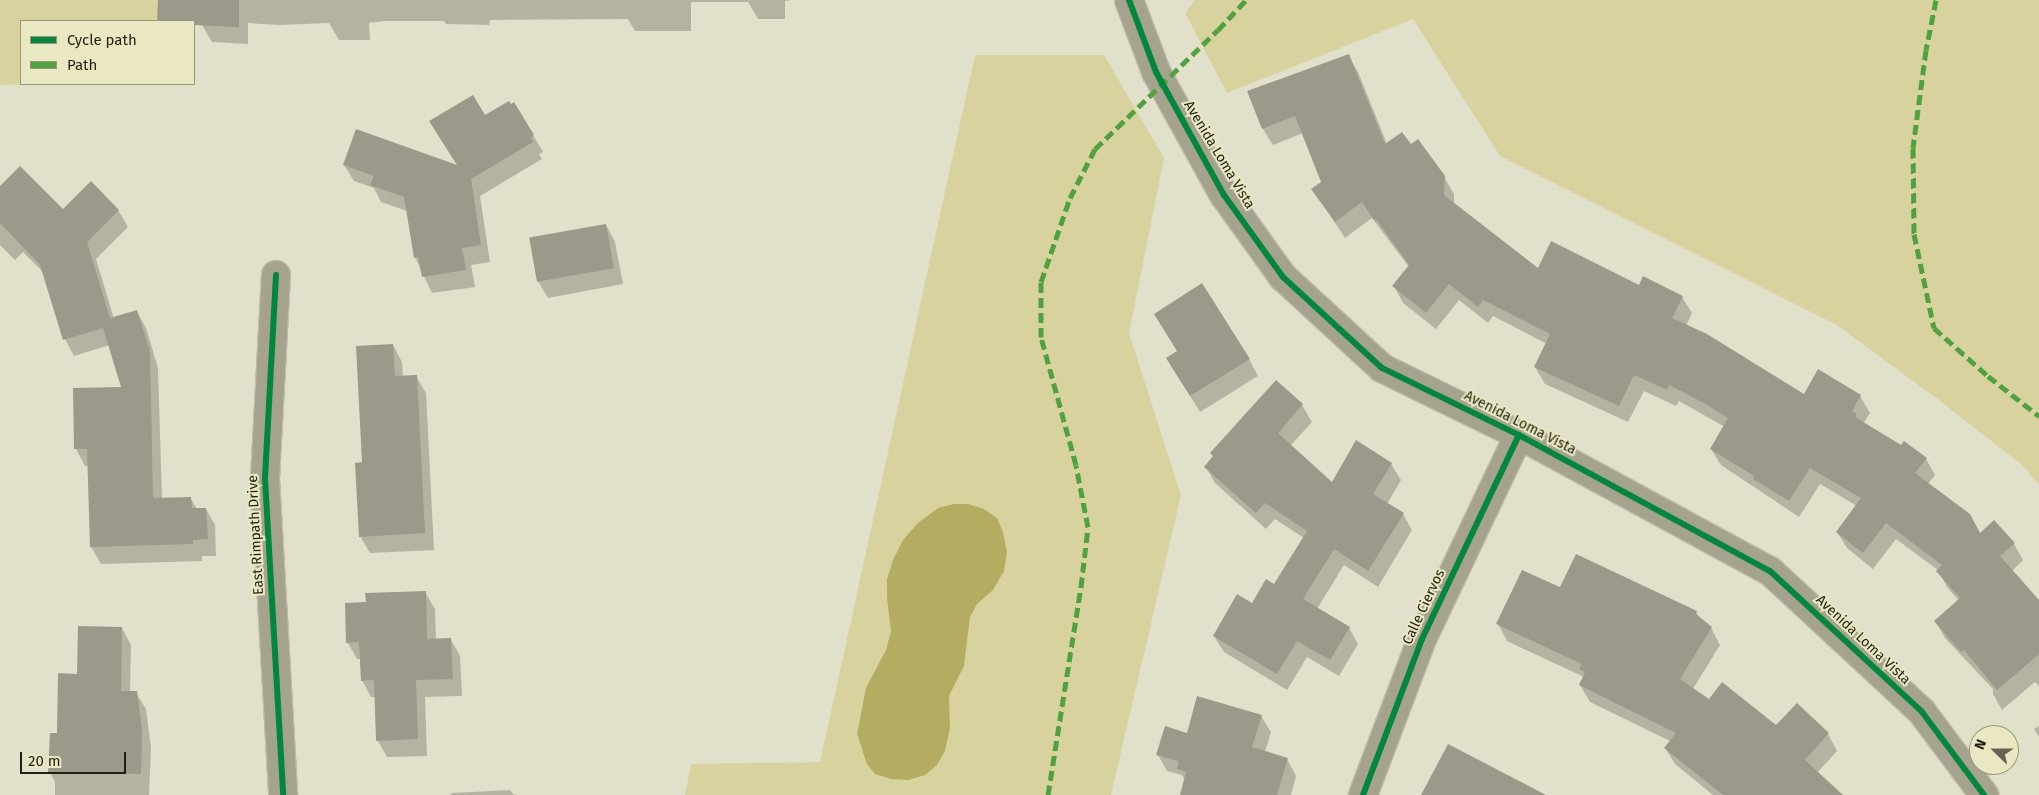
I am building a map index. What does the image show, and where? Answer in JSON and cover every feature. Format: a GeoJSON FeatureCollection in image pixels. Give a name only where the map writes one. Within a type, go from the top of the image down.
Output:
{"type":"FeatureCollection","features":[{"type":"Feature","properties":{"kind":"street","name":"Avenida Loma Vista"},"geometry":{"type":"LineString","coordinates":[[1129,0],[1156,72],[1224,195],[1283,277],[1382,368],[1519,435],[1770,571],[1922,712],[1984,795]]}},
{"type":"Feature","properties":{"kind":"street","name":"East Rimpath Drive"},"geometry":{"type":"LineString","coordinates":[[276,275],[264,479],[283,795]]}},
{"type":"Feature","properties":{"kind":"street","name":"Calle Ciervos"},"geometry":{"type":"LineString","coordinates":[[1363,795],[1422,639],[1519,435]]}},
{"type":"Feature","properties":{"kind":"shaded area"},"geometry":{"type":"Polygon","coordinates":[[[0,0],[162,0],[161,20],[20,20],[20,85],[0,85],[0,0]]]}},
{"type":"Feature","properties":{"kind":"shaded area"},"geometry":{"type":"Polygon","coordinates":[[[1195,0],[2039,0],[2039,485],[2022,465],[1940,401],[1837,325],[1500,156],[1413,19],[1227,93],[1185,13],[1195,0]]]}},
{"type":"Feature","properties":{"kind":"shaded area"},"geometry":{"type":"Polygon","coordinates":[[[975,55],[1104,55],[1164,158],[1129,333],[1181,495],[1111,795],[685,795],[691,764],[820,762],[975,55]]]}},
{"type":"Feature","properties":{"kind":"shaded area"},"geometry":{"type":"Polygon","coordinates":[[[954,504],[968,504],[984,509],[997,518],[1003,532],[1007,552],[1004,571],[993,590],[977,604],[970,617],[964,666],[949,696],[950,728],[945,751],[937,765],[925,775],[908,780],[891,779],[875,774],[867,764],[857,734],[866,688],[886,650],[891,631],[887,579],[893,560],[903,540],[918,523],[938,508],[954,504]]]}},
{"type":"Feature","properties":{"kind":"building"},"geometry":{"type":"Polygon","coordinates":[[[158,0],[239,0],[239,27],[195,25],[195,20],[157,20],[158,0]]]}},
{"type":"Feature","properties":{"kind":"building"},"geometry":{"type":"Polygon","coordinates":[[[1349,54],[1385,144],[1402,132],[1411,144],[1418,139],[1445,176],[1444,195],[1538,268],[1551,241],[1639,285],[1643,276],[1683,296],[1672,318],[1707,334],[1804,394],[1818,369],[1861,395],[1852,411],[1857,414],[1855,417],[1901,445],[1904,441],[1927,458],[1915,473],[1970,514],[1980,533],[1994,520],[2015,543],[2000,556],[2039,600],[2039,654],[1997,690],[1964,650],[1961,652],[1934,621],[1960,598],[1936,571],[1942,565],[1886,523],[1863,553],[1836,532],[1861,498],[1810,468],[1789,501],[1753,479],[1754,476],[1710,449],[1728,418],[1702,402],[1669,385],[1667,390],[1634,375],[1619,406],[1534,367],[1550,334],[1483,300],[1478,307],[1449,284],[1426,313],[1392,286],[1409,265],[1376,219],[1374,220],[1362,202],[1335,222],[1311,189],[1321,182],[1295,116],[1262,129],[1247,91],[1349,54]]]}},
{"type":"Feature","properties":{"kind":"building"},"geometry":{"type":"Polygon","coordinates":[[[473,95],[485,115],[509,101],[511,104],[514,102],[534,135],[531,137],[533,142],[471,179],[481,245],[462,248],[466,270],[422,277],[418,257],[414,258],[404,197],[370,185],[374,176],[343,165],[356,129],[457,165],[429,121],[473,95]]]}},
{"type":"Feature","properties":{"kind":"building"},"geometry":{"type":"Polygon","coordinates":[[[20,166],[63,209],[91,181],[119,210],[87,242],[110,318],[137,310],[150,351],[153,498],[191,497],[192,508],[206,508],[208,539],[193,540],[193,544],[90,547],[87,449],[74,449],[73,388],[121,387],[103,328],[63,340],[40,265],[0,223],[0,186],[20,166]]]}},
{"type":"Feature","properties":{"kind":"building"},"geometry":{"type":"Polygon","coordinates":[[[606,224],[614,268],[537,282],[529,238],[606,224]]]}},
{"type":"Feature","properties":{"kind":"building"},"geometry":{"type":"Polygon","coordinates":[[[1202,283],[1250,359],[1190,396],[1166,358],[1177,351],[1154,314],[1202,283]]]}},
{"type":"Feature","properties":{"kind":"building"},"geometry":{"type":"Polygon","coordinates":[[[393,344],[395,376],[417,375],[425,533],[359,537],[355,463],[362,462],[356,346],[393,344]]]}},
{"type":"Feature","properties":{"kind":"building"},"geometry":{"type":"Polygon","coordinates":[[[1276,380],[1303,404],[1278,433],[1332,482],[1356,440],[1392,463],[1373,494],[1404,513],[1368,571],[1334,549],[1303,599],[1350,627],[1330,660],[1297,641],[1277,674],[1213,636],[1237,594],[1252,603],[1266,579],[1274,584],[1307,531],[1265,503],[1256,513],[1204,467],[1213,456],[1210,453],[1276,380]]]}},
{"type":"Feature","properties":{"kind":"building"},"geometry":{"type":"Polygon","coordinates":[[[1576,554],[1697,611],[1696,614],[1712,627],[1680,679],[1709,699],[1722,682],[1776,725],[1797,703],[1829,733],[1805,760],[1843,795],[1723,795],[1664,748],[1676,733],[1579,685],[1585,672],[1579,669],[1582,664],[1496,624],[1522,570],[1560,587],[1576,554]]]}},
{"type":"Feature","properties":{"kind":"building"},"geometry":{"type":"Polygon","coordinates":[[[426,591],[427,639],[451,638],[453,679],[416,680],[418,739],[376,741],[374,680],[361,681],[359,642],[346,643],[345,603],[366,602],[365,593],[426,591]]]}},
{"type":"Feature","properties":{"kind":"building"},"geometry":{"type":"Polygon","coordinates":[[[78,626],[122,627],[121,691],[137,691],[142,730],[141,774],[48,772],[50,733],[57,733],[58,673],[77,674],[78,626]]]}},
{"type":"Feature","properties":{"kind":"building"},"geometry":{"type":"Polygon","coordinates":[[[1197,696],[1262,715],[1252,747],[1288,758],[1277,795],[1180,795],[1186,772],[1177,769],[1179,761],[1156,755],[1165,726],[1187,733],[1197,696]]]}},
{"type":"Feature","properties":{"kind":"building"},"geometry":{"type":"Polygon","coordinates":[[[1448,744],[1546,795],[1421,795],[1448,744]]]}},
{"type":"Feature","properties":{"kind":"marked path"},"geometry":{"type":"LineString","coordinates":[[1048,795],[1081,587],[1088,527],[1076,465],[1041,337],[1041,282],[1070,198],[1095,149],[1218,30],[1246,0]]}},
{"type":"Feature","properties":{"kind":"marked path"},"geometry":{"type":"LineString","coordinates":[[1936,0],[1926,50],[1913,148],[1914,234],[1934,328],[1988,376],[2039,416]]}},
{"type":"Feature","properties":{"kind":"cycle path"},"geometry":{"type":"LineString","coordinates":[[1129,0],[1156,72],[1224,195],[1283,277],[1382,368],[1519,435],[1770,571],[1922,712],[1984,795]]}},
{"type":"Feature","properties":{"kind":"cycle path"},"geometry":{"type":"LineString","coordinates":[[276,275],[265,479],[283,795]]}},
{"type":"Feature","properties":{"kind":"cycle path"},"geometry":{"type":"LineString","coordinates":[[1363,795],[1422,639],[1519,435]]}}]}
